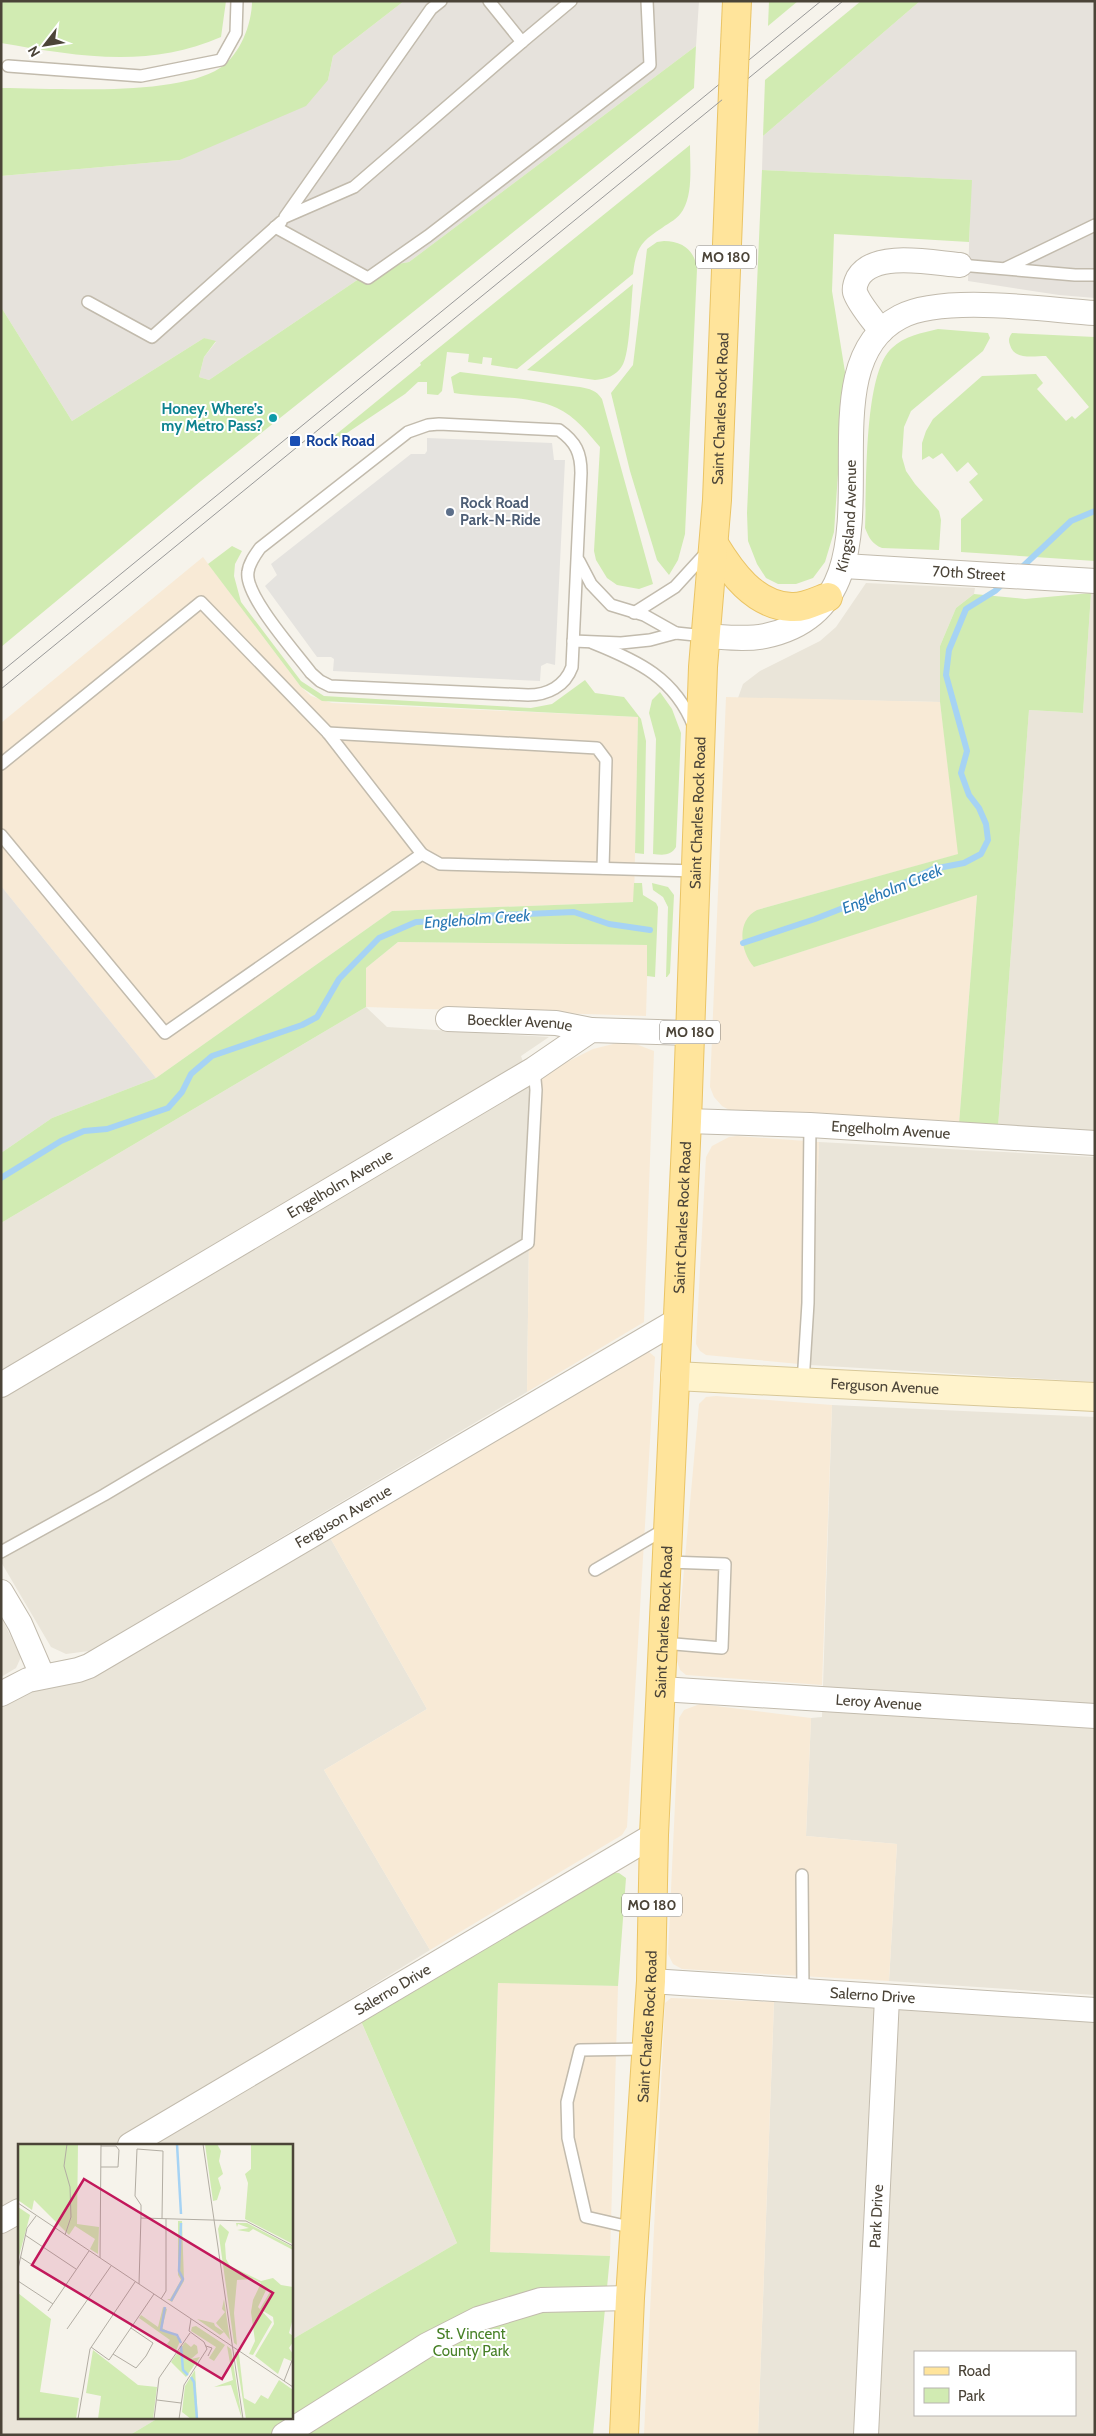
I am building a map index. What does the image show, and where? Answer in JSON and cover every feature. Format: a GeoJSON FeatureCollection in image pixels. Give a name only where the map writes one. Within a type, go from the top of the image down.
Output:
{"type":"FeatureCollection","features":[{"type":"Feature","properties":{"kind":"main road","name":"Saint Charles Rock Road"},"geometry":{"type":"LineString","coordinates":[[624,2435],[634,2228],[651,1981],[654,1835],[687,1120],[700,744],[705,636],[714,544],[721,419],[729,165],[737,1]]}},
{"type":"Feature","properties":{"kind":"main road"},"geometry":{"type":"LineString","coordinates":[[714,544],[737,577],[764,599],[778,605],[792,607],[806,605],[828,597]]}},
{"type":"Feature","properties":{"kind":"street"},"geometry":{"type":"LineString","coordinates":[[880,331],[855,293],[855,285],[862,272],[875,264],[895,260],[960,265]]}},
{"type":"Feature","properties":{"kind":"street","name":"Kingsland Avenue"},"geometry":{"type":"LineString","coordinates":[[705,636],[747,638],[781,631],[810,615],[836,586],[844,566],[849,526],[855,380],[864,355],[880,331],[900,317],[922,309],[948,305],[1095,313]]}},
{"type":"Feature","properties":{"kind":"street","name":"70th Street"},"geometry":{"type":"LineString","coordinates":[[844,566],[1095,581]]}},
{"type":"Feature","properties":{"kind":"street","name":"Boeckler Avenue"},"geometry":{"type":"LineString","coordinates":[[448,1019],[556,1023],[591,1030]]}},
{"type":"Feature","properties":{"kind":"street"},"geometry":{"type":"LineString","coordinates":[[591,1030],[690,1033]]}},
{"type":"Feature","properties":{"kind":"street","name":"Engelholm Avenue"},"geometry":{"type":"LineString","coordinates":[[1,1385],[534,1069],[591,1030]]}},
{"type":"Feature","properties":{"kind":"street","name":"Engelholm Avenue"},"geometry":{"type":"LineString","coordinates":[[687,1120],[810,1125],[1095,1143]]}},
{"type":"Feature","properties":{"kind":"street","name":"Ferguson Avenue"},"geometry":{"type":"LineString","coordinates":[[1,1694],[28,1680],[42,1676],[64,1674],[88,1666],[678,1320]]}},
{"type":"Feature","properties":{"kind":"street","name":"Ferguson Avenue"},"geometry":{"type":"LineString","coordinates":[[675,1376],[1095,1397]]}},
{"type":"Feature","properties":{"kind":"street"},"geometry":{"type":"LineString","coordinates":[[1,1592],[20,1624],[42,1676]]}},
{"type":"Feature","properties":{"kind":"street","name":"Leroy Avenue"},"geometry":{"type":"LineString","coordinates":[[662,1689],[1095,1716]]}},
{"type":"Feature","properties":{"kind":"street","name":"Salerno Drive"},"geometry":{"type":"LineString","coordinates":[[132,2144],[654,1835]]}},
{"type":"Feature","properties":{"kind":"street","name":"Salerno Drive"},"geometry":{"type":"LineString","coordinates":[[651,1981],[887,1998],[1095,2010]]}},
{"type":"Feature","properties":{"kind":"street","name":"Park Drive"},"geometry":{"type":"LineString","coordinates":[[866,2435],[887,1998]]}},
{"type":"Feature","properties":{"kind":"street"},"geometry":{"type":"LineString","coordinates":[[1,2221],[18,2212]]}},
{"type":"Feature","properties":{"kind":"street"},"geometry":{"type":"LineString","coordinates":[[284,2435],[428,2345],[478,2319],[541,2300],[630,2298]]}},
{"type":"Feature","properties":{"kind":"lane"},"geometry":{"type":"LineString","coordinates":[[8,66],[141,76],[220,60],[236,33],[237,1]]}},
{"type":"Feature","properties":{"kind":"lane"},"geometry":{"type":"LineString","coordinates":[[88,302],[152,336],[285,217],[431,9],[441,1]]}},
{"type":"Feature","properties":{"kind":"lane"},"geometry":{"type":"LineString","coordinates":[[489,1],[522,42]]}},
{"type":"Feature","properties":{"kind":"lane"},"geometry":{"type":"LineString","coordinates":[[285,217],[354,187],[571,1]]}},
{"type":"Feature","properties":{"kind":"lane"},"geometry":{"type":"LineString","coordinates":[[275,227],[368,278],[428,236],[650,65],[647,1]]}},
{"type":"Feature","properties":{"kind":"lane"},"geometry":{"type":"LineString","coordinates":[[1005,268],[1095,225]]}},
{"type":"Feature","properties":{"kind":"lane"},"geometry":{"type":"LineString","coordinates":[[960,265],[1074,275],[1095,275]]}},
{"type":"Feature","properties":{"kind":"lane"},"geometry":{"type":"LineString","coordinates":[[428,424],[542,428],[559,430],[571,438],[581,460],[577,558],[572,667],[568,678],[547,693],[538,695],[330,686],[320,682],[311,673],[257,601],[250,587],[248,573],[253,558],[260,548],[408,432],[428,424]]}},
{"type":"Feature","properties":{"kind":"lane"},"geometry":{"type":"LineString","coordinates":[[634,613],[675,587],[714,544]]}},
{"type":"Feature","properties":{"kind":"lane"},"geometry":{"type":"LineString","coordinates":[[577,558],[587,577],[602,597],[611,605],[656,621],[676,633]]}},
{"type":"Feature","properties":{"kind":"lane"},"geometry":{"type":"LineString","coordinates":[[1,764],[201,602],[328,733],[422,854],[440,864],[696,871]]}},
{"type":"Feature","properties":{"kind":"lane"},"geometry":{"type":"LineString","coordinates":[[573,642],[637,642],[676,633],[705,636]]}},
{"type":"Feature","properties":{"kind":"lane"},"geometry":{"type":"LineString","coordinates":[[593,643],[640,664],[662,679],[685,708],[700,744]]}},
{"type":"Feature","properties":{"kind":"lane"},"geometry":{"type":"LineString","coordinates":[[328,733],[596,748],[606,760],[603,868]]}},
{"type":"Feature","properties":{"kind":"lane"},"geometry":{"type":"LineString","coordinates":[[1,835],[165,1033],[422,854]]}},
{"type":"Feature","properties":{"kind":"lane"},"geometry":{"type":"LineString","coordinates":[[1,1552],[104,1495],[528,1243],[536,1090],[534,1069]]}},
{"type":"Feature","properties":{"kind":"lane"},"geometry":{"type":"LineString","coordinates":[[803,1382],[808,1302],[810,1125]]}},
{"type":"Feature","properties":{"kind":"lane"},"geometry":{"type":"LineString","coordinates":[[595,1570],[669,1528]]}},
{"type":"Feature","properties":{"kind":"lane"},"geometry":{"type":"LineString","coordinates":[[663,1643],[722,1648],[725,1564],[668,1562]]}},
{"type":"Feature","properties":{"kind":"lane"},"geometry":{"type":"LineString","coordinates":[[802,1875],[803,1992]]}},
{"type":"Feature","properties":{"kind":"lane"},"geometry":{"type":"LineString","coordinates":[[634,2228],[586,2218],[568,2138],[567,2102],[580,2050],[646,2049]]}},
{"type":"Feature","properties":{"kind":"shaded area"},"geometry":{"type":"Polygon","coordinates":[[[404,1],[699,1],[696,46],[409,262],[375,268],[209,380],[199,377],[204,357],[216,342],[204,338],[72,421],[1,307],[1,176],[180,160],[328,80],[333,56],[404,1]]]}},
{"type":"Feature","properties":{"kind":"shaded area"},"geometry":{"type":"Polygon","coordinates":[[[920,1],[1095,1],[1095,298],[1059,295],[968,281],[971,180],[762,170],[763,136],[920,1]]]}},
{"type":"Feature","properties":{"kind":"shaded area","name":"Rock Road Park-N-Ride"},"geometry":{"type":"Polygon","coordinates":[[[427,438],[552,443],[554,460],[565,460],[555,665],[547,663],[541,666],[540,681],[333,671],[334,659],[331,657],[317,657],[265,586],[277,575],[271,564],[411,454],[425,454],[427,451],[427,438]]]}},
{"type":"Feature","properties":{"kind":"shaded area"},"geometry":{"type":"Polygon","coordinates":[[[203,557],[301,687],[311,696],[332,703],[638,717],[634,902],[392,911],[156,1078],[1,886],[1,723],[203,557]]]}},
{"type":"Feature","properties":{"kind":"shaded area"},"geometry":{"type":"Polygon","coordinates":[[[866,583],[975,588],[974,594],[956,608],[940,646],[940,702],[738,698],[743,684],[760,671],[820,641],[836,627],[866,583]]]}},
{"type":"Feature","properties":{"kind":"shaded area"},"geometry":{"type":"Polygon","coordinates":[[[1091,593],[1095,594],[1095,1134],[998,1127],[1029,710],[1083,713],[1091,593]]]}},
{"type":"Feature","properties":{"kind":"shaded area"},"geometry":{"type":"Polygon","coordinates":[[[726,697],[940,702],[959,854],[757,910],[754,967],[977,894],[959,1124],[733,1112],[722,1106],[714,1097],[710,1087],[726,697]]]}},
{"type":"Feature","properties":{"kind":"shaded area"},"geometry":{"type":"Polygon","coordinates":[[[1,886],[156,1078],[52,1118],[1,1153],[1,886]]]}},
{"type":"Feature","properties":{"kind":"shaded area"},"geometry":{"type":"Polygon","coordinates":[[[398,942],[648,945],[646,1016],[366,1007],[366,968],[398,942]]]}},
{"type":"Feature","properties":{"kind":"shaded area"},"geometry":{"type":"Polygon","coordinates":[[[366,1007],[387,1027],[549,1037],[521,1056],[531,1085],[527,1392],[89,1651],[66,1654],[51,1647],[1,1562],[1,1223],[366,1007]]]}},
{"type":"Feature","properties":{"kind":"shaded area"},"geometry":{"type":"Polygon","coordinates":[[[617,1043],[633,1043],[654,1051],[644,1322],[527,1392],[531,1085],[563,1064],[593,1049],[617,1043]]]}},
{"type":"Feature","properties":{"kind":"shaded area"},"geometry":{"type":"Polygon","coordinates":[[[729,1137],[819,1142],[810,1365],[706,1355],[700,1351],[696,1344],[706,1157],[712,1146],[729,1137]]]}},
{"type":"Feature","properties":{"kind":"shaded area"},"geometry":{"type":"Polygon","coordinates":[[[819,1142],[1095,1157],[1095,1382],[810,1365],[819,1142]]]}},
{"type":"Feature","properties":{"kind":"shaded area"},"geometry":{"type":"Polygon","coordinates":[[[649,1352],[655,1357],[627,1827],[622,1835],[430,1950],[324,1770],[427,1709],[328,1534],[637,1355],[649,1352]]]}},
{"type":"Feature","properties":{"kind":"shaded area"},"geometry":{"type":"Polygon","coordinates":[[[716,1396],[832,1405],[822,1685],[686,1675],[680,1670],[676,1658],[699,1404],[706,1397],[716,1396]]]}},
{"type":"Feature","properties":{"kind":"shaded area"},"geometry":{"type":"Polygon","coordinates":[[[832,1405],[1095,1417],[1095,1995],[889,1981],[897,1844],[806,1836],[811,1718],[822,1717],[832,1405]]]}},
{"type":"Feature","properties":{"kind":"shaded area"},"geometry":{"type":"Polygon","coordinates":[[[328,1534],[427,1709],[324,1770],[430,1950],[349,2000],[360,2019],[457,2243],[292,2339],[292,2144],[18,2144],[18,2418],[158,2418],[130,2435],[1,2435],[1,1706],[25,1691],[328,1534]]]}},
{"type":"Feature","properties":{"kind":"shaded area"},"geometry":{"type":"Polygon","coordinates":[[[1,1617],[21,1657],[16,1668],[1,1677],[1,1617]]]}},
{"type":"Feature","properties":{"kind":"shaded area"},"geometry":{"type":"Polygon","coordinates":[[[700,1704],[811,1718],[806,1836],[897,1844],[889,1981],[682,1969],[673,1964],[668,1954],[679,1718],[684,1710],[700,1704]]]}},
{"type":"Feature","properties":{"kind":"shaded area"},"geometry":{"type":"Polygon","coordinates":[[[498,1982],[618,1986],[610,2256],[490,2252],[498,1982]]]}},
{"type":"Feature","properties":{"kind":"shaded area"},"geometry":{"type":"Polygon","coordinates":[[[671,1998],[774,2002],[758,2435],[644,2435],[665,2003],[671,1998]]]}},
{"type":"Feature","properties":{"kind":"shaded area"},"geometry":{"type":"Polygon","coordinates":[[[774,2002],[1095,2021],[1095,2435],[758,2435],[774,2002]]]}},
{"type":"Feature","properties":{"kind":"green space"},"geometry":{"type":"Polygon","coordinates":[[[1,1],[226,1],[221,37],[194,47],[167,53],[112,57],[57,52],[1,43],[1,1]]]}},
{"type":"Feature","properties":{"kind":"green space"},"geometry":{"type":"Polygon","coordinates":[[[252,1],[404,1],[333,56],[328,80],[306,106],[180,160],[1,176],[1,88],[115,89],[175,83],[200,77],[220,68],[239,47],[250,19],[252,1]]]}},
{"type":"Feature","properties":{"kind":"green space"},"geometry":{"type":"Polygon","coordinates":[[[769,1],[798,1],[768,26],[769,1]]]}},
{"type":"Feature","properties":{"kind":"green space"},"geometry":{"type":"Polygon","coordinates":[[[861,1],[920,1],[763,136],[765,80],[861,1]]]}},
{"type":"Feature","properties":{"kind":"green space"},"geometry":{"type":"Polygon","coordinates":[[[696,46],[694,88],[201,481],[1,647],[1,307],[72,421],[204,338],[216,341],[204,357],[199,377],[209,380],[375,268],[409,262],[696,46]]]}},
{"type":"Feature","properties":{"kind":"green space"},"geometry":{"type":"Polygon","coordinates":[[[690,145],[690,179],[686,203],[676,218],[640,247],[633,274],[517,369],[491,365],[492,358],[483,357],[482,364],[468,362],[469,354],[447,352],[442,391],[438,395],[427,394],[427,382],[418,382],[405,394],[335,441],[333,437],[421,365],[420,363],[690,145]]]}},
{"type":"Feature","properties":{"kind":"green space"},"geometry":{"type":"Polygon","coordinates":[[[762,170],[972,180],[969,242],[834,234],[832,291],[845,372],[834,532],[825,562],[813,578],[796,584],[778,584],[766,578],[757,564],[748,541],[747,513],[762,170]]]}},
{"type":"Feature","properties":{"kind":"green space"},"geometry":{"type":"Polygon","coordinates":[[[671,241],[687,248],[694,257],[697,269],[685,534],[678,560],[669,575],[657,560],[630,471],[611,393],[633,365],[647,249],[657,242],[671,241]]]}},
{"type":"Feature","properties":{"kind":"green space"},"geometry":{"type":"Polygon","coordinates":[[[633,284],[627,351],[622,366],[614,375],[595,380],[527,370],[633,284]]]}},
{"type":"Feature","properties":{"kind":"green space"},"geometry":{"type":"Polygon","coordinates":[[[938,329],[988,333],[990,338],[983,351],[911,411],[904,427],[902,457],[906,471],[939,511],[941,520],[939,550],[882,548],[871,540],[865,528],[868,433],[876,381],[883,361],[892,348],[914,336],[938,329]]]}},
{"type":"Feature","properties":{"kind":"green space"},"geometry":{"type":"Polygon","coordinates":[[[1012,333],[1095,337],[1095,561],[961,552],[961,519],[983,500],[969,482],[978,474],[968,462],[957,472],[942,453],[933,459],[929,456],[922,460],[922,443],[933,419],[982,376],[1036,374],[1043,383],[1037,389],[1066,421],[1072,416],[1075,419],[1089,407],[1046,356],[1025,356],[1015,353],[1009,342],[1012,333]]]}},
{"type":"Feature","properties":{"kind":"green space"},"geometry":{"type":"Polygon","coordinates":[[[460,372],[580,387],[592,390],[600,396],[653,584],[639,589],[617,585],[607,578],[596,560],[594,551],[600,447],[586,431],[564,411],[546,404],[520,399],[454,393],[451,377],[460,372]]]}},
{"type":"Feature","properties":{"kind":"green space"},"geometry":{"type":"Polygon","coordinates":[[[232,546],[242,551],[235,564],[234,576],[241,602],[301,681],[324,696],[531,708],[552,704],[585,680],[595,693],[624,697],[641,719],[646,741],[644,854],[635,853],[638,717],[322,701],[301,687],[208,564],[232,546]]]}},
{"type":"Feature","properties":{"kind":"green space"},"geometry":{"type":"Polygon","coordinates":[[[1091,593],[1083,713],[1029,710],[998,1127],[959,1124],[977,895],[754,967],[743,945],[743,929],[750,915],[757,910],[958,854],[940,702],[940,646],[956,608],[974,594],[1025,599],[1091,593]]]}},
{"type":"Feature","properties":{"kind":"green space"},"geometry":{"type":"Polygon","coordinates":[[[660,692],[672,709],[681,733],[676,847],[672,852],[663,855],[653,854],[656,739],[649,713],[652,700],[660,692]]]}},
{"type":"Feature","properties":{"kind":"green space"},"geometry":{"type":"Polygon","coordinates":[[[634,883],[642,883],[643,895],[656,903],[658,907],[655,977],[647,976],[647,945],[398,942],[366,968],[366,1007],[1,1223],[1,1153],[52,1118],[156,1078],[392,911],[633,902],[634,883]]]}},
{"type":"Feature","properties":{"kind":"green space"},"geometry":{"type":"Polygon","coordinates":[[[652,883],[668,887],[674,895],[670,973],[667,977],[668,907],[663,897],[653,890],[652,883]]]}},
{"type":"Feature","properties":{"kind":"green space","name":"St. Vincent County Park"},"geometry":{"type":"Polygon","coordinates":[[[608,1872],[619,1873],[626,1878],[618,1986],[498,1983],[490,2252],[610,2256],[593,2435],[130,2435],[158,2418],[292,2418],[292,2339],[457,2243],[361,2021],[608,1872]]]}},
{"type":"Feature","properties":{"kind":"waterway","name":"Engleholm Creek"},"geometry":{"type":"LineString","coordinates":[[1019,570],[1071,521],[1095,511]]}},
{"type":"Feature","properties":{"kind":"waterway","name":"Engleholm Creek"},"geometry":{"type":"LineString","coordinates":[[743,943],[815,919],[894,888],[933,869],[964,863],[981,854],[988,840],[986,824],[979,808],[969,795],[961,773],[967,751],[946,675],[949,650],[966,609],[995,591],[1006,581]]}},
{"type":"Feature","properties":{"kind":"waterway","name":"Engleholm Creek"},"geometry":{"type":"LineString","coordinates":[[1,1178],[61,1141],[84,1131],[107,1129],[168,1108],[182,1092],[191,1074],[212,1056],[302,1025],[317,1017],[339,979],[379,938],[416,922],[459,920],[479,916],[574,912],[609,924],[650,930]]}},
{"type":"Feature","properties":{"kind":"tram line"},"geometry":{"type":"LineString","coordinates":[[1,672],[821,1]]}},
{"type":"Feature","properties":{"kind":"tram line"},"geometry":{"type":"LineString","coordinates":[[1,689],[843,1]]}},
{"type":"Feature","properties":{"kind":"place","name":"Honey, Where’s my Metro Pass?"},"geometry":{"type":"Point","coordinates":[273,418]}},
{"type":"Feature","properties":{"kind":"place","name":"Rock Road"},"geometry":{"type":"Point","coordinates":[295,441]}},
{"type":"Feature","properties":{"kind":"place","name":"Rock Road Park-N-Ride"},"geometry":{"type":"Point","coordinates":[450,512]}}]}
